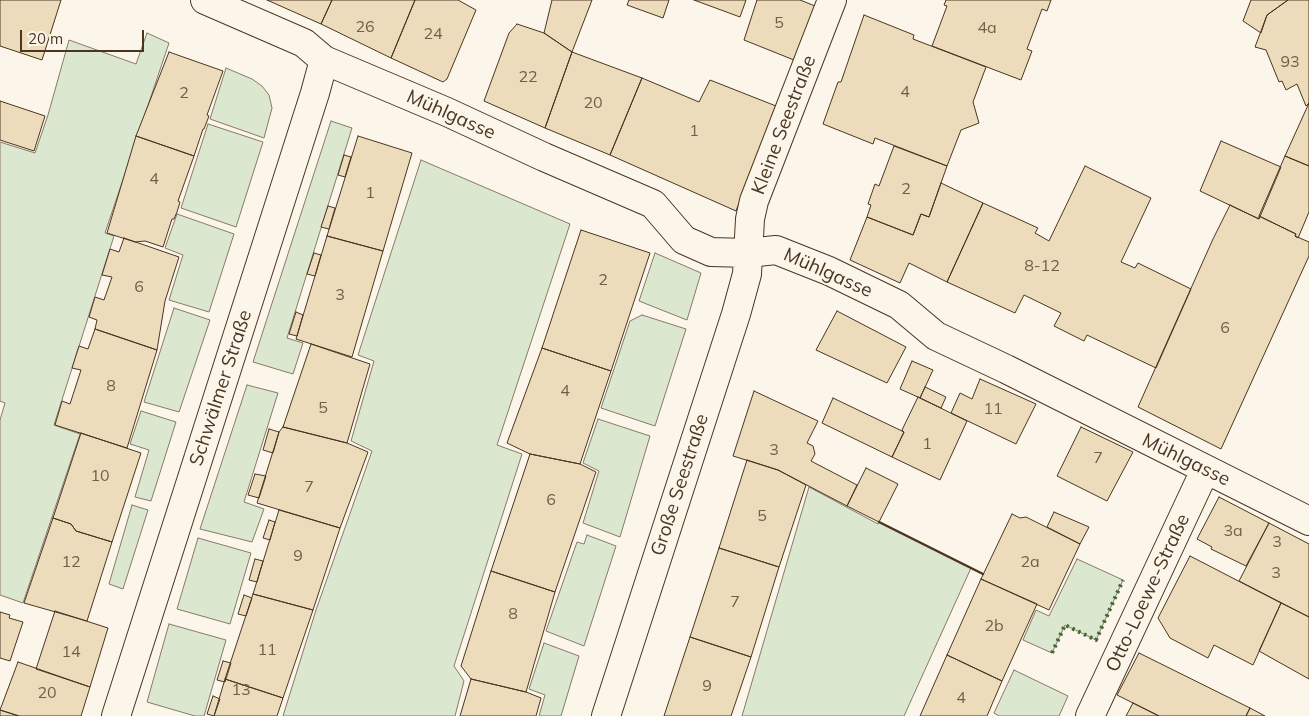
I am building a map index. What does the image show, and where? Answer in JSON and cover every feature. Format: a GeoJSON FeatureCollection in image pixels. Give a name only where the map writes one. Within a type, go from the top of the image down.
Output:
{"type":"FeatureCollection","features":[{"type":"Feature","properties":{"kind":"street","name":"Mühlgasse"},"geometry":{"type":"LineString","coordinates":[[205,0],[304,43],[324,60],[447,112],[653,204],[684,240],[711,252],[748,253],[776,250],[804,263],[829,271],[899,305],[936,336],[1006,369],[1309,521]]}},
{"type":"Feature","properties":{"kind":"street","name":"Kleine Seestraße"},"geometry":{"type":"LineString","coordinates":[[748,253],[750,219],[754,201],[832,0]]}},
{"type":"Feature","properties":{"kind":"street","name":"Schwälmer Straße"},"geometry":{"type":"LineString","coordinates":[[116,716],[324,60]]}},
{"type":"Feature","properties":{"kind":"street","name":"Große Seestraße"},"geometry":{"type":"LineString","coordinates":[[606,716],[736,314],[747,274],[748,253]]}},
{"type":"Feature","properties":{"kind":"street","name":"Otto-Loewe-Straße"},"geometry":{"type":"LineString","coordinates":[[1090,716],[1199,483],[1207,470]]}},
{"type":"Feature","properties":{"kind":"green space"},"geometry":{"type":"Polygon","coordinates":[[[147,33],[169,43],[105,233],[114,236],[54,425],[80,434],[23,603],[0,595],[0,420],[5,403],[0,401],[0,142],[35,153],[69,40],[136,64],[147,33]]]}},
{"type":"Feature","properties":{"kind":"green space"},"geometry":{"type":"Polygon","coordinates":[[[226,68],[252,79],[262,86],[269,95],[272,108],[264,138],[210,119],[226,68]]]}},
{"type":"Feature","properties":{"kind":"green space"},"geometry":{"type":"Polygon","coordinates":[[[331,121],[352,128],[287,338],[303,343],[293,374],[253,362],[331,121]]]}},
{"type":"Feature","properties":{"kind":"green space"},"geometry":{"type":"Polygon","coordinates":[[[208,124],[263,142],[236,227],[181,208],[208,124]]]}},
{"type":"Feature","properties":{"kind":"green space"},"geometry":{"type":"Polygon","coordinates":[[[421,160],[570,224],[497,445],[522,454],[454,666],[464,681],[455,716],[283,716],[316,610],[372,451],[351,441],[374,361],[358,355],[421,160]]]}},
{"type":"Feature","properties":{"kind":"green space"},"geometry":{"type":"Polygon","coordinates":[[[177,214],[234,234],[209,312],[169,300],[183,255],[165,248],[177,214]]]}},
{"type":"Feature","properties":{"kind":"green space"},"geometry":{"type":"Polygon","coordinates":[[[655,253],[701,273],[687,320],[639,301],[655,253]]]}},
{"type":"Feature","properties":{"kind":"green space"},"geometry":{"type":"Polygon","coordinates":[[[174,308],[210,320],[179,412],[144,402],[174,308]]]}},
{"type":"Feature","properties":{"kind":"green space"},"geometry":{"type":"Polygon","coordinates":[[[642,315],[686,329],[655,426],[601,408],[630,321],[642,315]]]}},
{"type":"Feature","properties":{"kind":"green space"},"geometry":{"type":"Polygon","coordinates":[[[247,385],[278,393],[244,502],[264,509],[252,542],[200,529],[247,385]]]}},
{"type":"Feature","properties":{"kind":"green space"},"geometry":{"type":"Polygon","coordinates":[[[141,411],[176,422],[151,501],[135,497],[149,450],[130,444],[141,411]]]}},
{"type":"Feature","properties":{"kind":"green space"},"geometry":{"type":"Polygon","coordinates":[[[598,419],[650,436],[620,537],[583,523],[599,471],[583,463],[598,419]]]}},
{"type":"Feature","properties":{"kind":"green space"},"geometry":{"type":"Polygon","coordinates":[[[809,487],[878,524],[879,522],[971,568],[904,716],[742,716],[809,487]]]}},
{"type":"Feature","properties":{"kind":"green space"},"geometry":{"type":"Polygon","coordinates":[[[132,505],[148,510],[123,589],[109,584],[132,505]]]}},
{"type":"Feature","properties":{"kind":"green space"},"geometry":{"type":"Polygon","coordinates":[[[587,535],[616,546],[584,646],[546,631],[577,542],[584,544],[587,535]]]}},
{"type":"Feature","properties":{"kind":"green space"},"geometry":{"type":"Polygon","coordinates":[[[198,538],[251,553],[230,624],[177,609],[198,538]]]}},
{"type":"Feature","properties":{"kind":"green space"},"geometry":{"type":"Polygon","coordinates":[[[1077,559],[1123,580],[1096,640],[1065,625],[1052,653],[1023,640],[1036,610],[1049,616],[1077,559]]]}},
{"type":"Feature","properties":{"kind":"green space"},"geometry":{"type":"Polygon","coordinates":[[[169,624],[226,640],[204,716],[195,716],[147,702],[169,624]]]}},
{"type":"Feature","properties":{"kind":"green space"},"geometry":{"type":"Polygon","coordinates":[[[544,643],[579,656],[561,716],[539,716],[545,695],[529,689],[544,643]]]}},
{"type":"Feature","properties":{"kind":"green space"},"geometry":{"type":"Polygon","coordinates":[[[1014,670],[1068,696],[1059,716],[999,716],[994,713],[1014,670]]]}},
{"type":"Feature","properties":{"kind":"building"},"geometry":{"type":"Polygon","coordinates":[[[0,0],[61,0],[42,60],[0,46],[0,0]]]}},
{"type":"Feature","properties":{"kind":"building"},"geometry":{"type":"Polygon","coordinates":[[[267,0],[332,0],[321,24],[267,0]]]}},
{"type":"Feature","properties":{"kind":"building"},"geometry":{"type":"Polygon","coordinates":[[[332,0],[415,0],[391,58],[321,24],[332,0]]]}},
{"type":"Feature","properties":{"kind":"building"},"geometry":{"type":"Polygon","coordinates":[[[415,0],[458,0],[476,10],[447,79],[443,82],[391,58],[415,0]]]}},
{"type":"Feature","properties":{"kind":"building"},"geometry":{"type":"Polygon","coordinates":[[[552,0],[592,0],[572,52],[544,33],[552,0]]]}},
{"type":"Feature","properties":{"kind":"building"},"geometry":{"type":"Polygon","coordinates":[[[629,0],[669,0],[663,18],[627,5],[629,0]]]}},
{"type":"Feature","properties":{"kind":"building"},"geometry":{"type":"Polygon","coordinates":[[[694,0],[746,0],[740,17],[694,0]]]}},
{"type":"Feature","properties":{"kind":"building"},"geometry":{"type":"Polygon","coordinates":[[[757,0],[800,0],[815,6],[794,60],[744,40],[757,0]]]}},
{"type":"Feature","properties":{"kind":"building"},"geometry":{"type":"Polygon","coordinates":[[[946,0],[1051,0],[1047,11],[1042,9],[1027,49],[1032,51],[1021,80],[932,46],[947,6],[944,5],[946,0]]]}},
{"type":"Feature","properties":{"kind":"building"},"geometry":{"type":"Polygon","coordinates":[[[1251,0],[1288,0],[1267,15],[1261,33],[1243,21],[1251,0]]]}},
{"type":"Feature","properties":{"kind":"building"},"geometry":{"type":"Polygon","coordinates":[[[1288,0],[1309,0],[1309,103],[1306,106],[1297,84],[1286,90],[1282,81],[1279,82],[1266,50],[1255,47],[1267,15],[1288,0]]]}},
{"type":"Feature","properties":{"kind":"building"},"geometry":{"type":"Polygon","coordinates":[[[864,15],[914,35],[913,39],[986,67],[973,102],[979,123],[961,130],[947,166],[875,138],[873,144],[823,124],[838,82],[841,82],[864,15]]]}},
{"type":"Feature","properties":{"kind":"building"},"geometry":{"type":"Polygon","coordinates":[[[517,24],[544,33],[572,52],[545,128],[484,101],[509,33],[517,24]]]}},
{"type":"Feature","properties":{"kind":"building"},"geometry":{"type":"Polygon","coordinates":[[[169,52],[223,71],[194,156],[136,136],[169,52]]]}},
{"type":"Feature","properties":{"kind":"building"},"geometry":{"type":"Polygon","coordinates":[[[572,52],[642,78],[610,155],[545,128],[572,52]]]}},
{"type":"Feature","properties":{"kind":"building"},"geometry":{"type":"Polygon","coordinates":[[[642,78],[699,102],[710,80],[776,106],[736,211],[610,155],[642,78]]]}},
{"type":"Feature","properties":{"kind":"building"},"geometry":{"type":"Polygon","coordinates":[[[0,101],[45,116],[34,151],[0,140],[0,101]]]}},
{"type":"Feature","properties":{"kind":"building"},"geometry":{"type":"Polygon","coordinates":[[[1309,103],[1309,166],[1285,156],[1309,103]]]}},
{"type":"Feature","properties":{"kind":"building"},"geometry":{"type":"Polygon","coordinates":[[[136,136],[194,156],[178,201],[180,202],[177,212],[174,219],[172,219],[163,247],[145,241],[135,242],[107,233],[136,136]]]}},
{"type":"Feature","properties":{"kind":"building"},"geometry":{"type":"Polygon","coordinates":[[[358,136],[412,153],[383,251],[327,236],[358,136]]]}},
{"type":"Feature","properties":{"kind":"building"},"geometry":{"type":"Polygon","coordinates":[[[1221,141],[1281,167],[1259,219],[1200,191],[1221,141]]]}},
{"type":"Feature","properties":{"kind":"building"},"geometry":{"type":"Polygon","coordinates":[[[894,146],[947,166],[929,217],[921,214],[913,235],[867,217],[871,205],[868,204],[875,184],[879,186],[894,146]]]}},
{"type":"Feature","properties":{"kind":"building"},"geometry":{"type":"Polygon","coordinates":[[[344,155],[351,157],[345,177],[338,175],[344,155]]]}},
{"type":"Feature","properties":{"kind":"building"},"geometry":{"type":"Polygon","coordinates":[[[1285,156],[1309,166],[1309,212],[1298,238],[1295,236],[1296,234],[1259,216],[1285,156]]]}},
{"type":"Feature","properties":{"kind":"building"},"geometry":{"type":"Polygon","coordinates":[[[1085,166],[1151,198],[1121,262],[1135,268],[1138,263],[1191,289],[1156,368],[1087,335],[1084,341],[1054,326],[1061,313],[1024,295],[1015,313],[947,282],[983,203],[1038,228],[1035,233],[1049,241],[1085,166]]]}},
{"type":"Feature","properties":{"kind":"building"},"geometry":{"type":"Polygon","coordinates":[[[941,183],[983,203],[947,282],[909,263],[900,283],[850,260],[867,217],[913,235],[921,214],[929,217],[941,183]]]}},
{"type":"Feature","properties":{"kind":"building"},"geometry":{"type":"Polygon","coordinates":[[[1230,205],[1259,219],[1259,216],[1309,242],[1309,256],[1221,449],[1138,407],[1230,205]]]}},
{"type":"Feature","properties":{"kind":"building"},"geometry":{"type":"Polygon","coordinates":[[[328,206],[335,208],[329,229],[321,227],[328,206]]]}},
{"type":"Feature","properties":{"kind":"building"},"geometry":{"type":"Polygon","coordinates":[[[581,230],[650,253],[611,371],[542,348],[581,230]]]}},
{"type":"Feature","properties":{"kind":"building"},"geometry":{"type":"Polygon","coordinates":[[[327,236],[383,251],[352,357],[296,339],[327,236]]]}},
{"type":"Feature","properties":{"kind":"building"},"geometry":{"type":"Polygon","coordinates":[[[124,238],[179,257],[165,301],[157,350],[95,329],[97,320],[89,317],[95,297],[104,300],[112,277],[102,275],[110,249],[119,252],[124,238]]]}},
{"type":"Feature","properties":{"kind":"building"},"geometry":{"type":"Polygon","coordinates":[[[314,253],[321,255],[315,276],[307,274],[314,253]]]}},
{"type":"Feature","properties":{"kind":"building"},"geometry":{"type":"Polygon","coordinates":[[[837,311],[906,347],[887,383],[816,350],[837,311]]]}},
{"type":"Feature","properties":{"kind":"building"},"geometry":{"type":"Polygon","coordinates":[[[296,312],[303,315],[297,336],[289,334],[296,312]]]}},
{"type":"Feature","properties":{"kind":"building"},"geometry":{"type":"Polygon","coordinates":[[[95,329],[157,350],[127,448],[55,425],[62,401],[70,404],[81,370],[72,368],[79,346],[88,349],[95,329]]]}},
{"type":"Feature","properties":{"kind":"building"},"geometry":{"type":"Polygon","coordinates":[[[311,344],[370,364],[347,443],[283,427],[311,344]]]}},
{"type":"Feature","properties":{"kind":"building"},"geometry":{"type":"Polygon","coordinates":[[[542,348],[611,371],[580,464],[530,454],[507,443],[542,348]]]}},
{"type":"Feature","properties":{"kind":"building"},"geometry":{"type":"Polygon","coordinates":[[[912,361],[933,370],[920,398],[900,389],[912,361]]]}},
{"type":"Feature","properties":{"kind":"building"},"geometry":{"type":"Polygon","coordinates":[[[980,379],[1036,404],[1016,444],[951,413],[960,393],[972,399],[980,379]]]}},
{"type":"Feature","properties":{"kind":"building"},"geometry":{"type":"Polygon","coordinates":[[[925,387],[946,397],[941,408],[920,398],[925,387]]]}},
{"type":"Feature","properties":{"kind":"building"},"geometry":{"type":"Polygon","coordinates":[[[754,391],[818,421],[807,443],[813,446],[815,454],[811,461],[857,485],[847,506],[778,470],[733,456],[754,391]]]}},
{"type":"Feature","properties":{"kind":"building"},"geometry":{"type":"Polygon","coordinates":[[[918,397],[967,421],[940,480],[892,457],[904,432],[902,430],[918,397]]]}},
{"type":"Feature","properties":{"kind":"building"},"geometry":{"type":"Polygon","coordinates":[[[833,398],[904,432],[892,457],[822,423],[833,398]]]}},
{"type":"Feature","properties":{"kind":"building"},"geometry":{"type":"Polygon","coordinates":[[[283,427],[347,443],[368,452],[340,528],[257,503],[279,432],[283,427]]]}},
{"type":"Feature","properties":{"kind":"building"},"geometry":{"type":"Polygon","coordinates":[[[1081,427],[1133,452],[1107,501],[1057,476],[1081,427]]]}},
{"type":"Feature","properties":{"kind":"building"},"geometry":{"type":"Polygon","coordinates":[[[269,429],[279,432],[273,453],[263,450],[269,429]]]}},
{"type":"Feature","properties":{"kind":"building"},"geometry":{"type":"Polygon","coordinates":[[[81,433],[141,453],[112,542],[76,531],[71,524],[53,518],[81,433]]]}},
{"type":"Feature","properties":{"kind":"building"},"geometry":{"type":"Polygon","coordinates":[[[530,454],[580,464],[596,472],[555,592],[491,571],[530,454]]]}},
{"type":"Feature","properties":{"kind":"building"},"geometry":{"type":"Polygon","coordinates":[[[747,460],[778,470],[806,485],[779,567],[719,548],[747,460]]]}},
{"type":"Feature","properties":{"kind":"building"},"geometry":{"type":"Polygon","coordinates":[[[866,468],[898,484],[879,522],[847,506],[866,468]]]}},
{"type":"Feature","properties":{"kind":"building"},"geometry":{"type":"Polygon","coordinates":[[[255,474],[266,476],[259,498],[248,495],[255,474]]]}},
{"type":"Feature","properties":{"kind":"building"},"geometry":{"type":"Polygon","coordinates":[[[1219,497],[1269,523],[1246,566],[1211,549],[1212,547],[1197,539],[1219,497]]]}},
{"type":"Feature","properties":{"kind":"building"},"geometry":{"type":"Polygon","coordinates":[[[279,510],[340,528],[313,610],[253,594],[279,510]]]}},
{"type":"Feature","properties":{"kind":"building"},"geometry":{"type":"Polygon","coordinates":[[[1054,512],[1089,527],[1080,544],[1047,527],[1054,512]]]}},
{"type":"Feature","properties":{"kind":"building"},"geometry":{"type":"Polygon","coordinates":[[[1012,514],[1020,518],[1026,517],[1080,544],[1049,610],[981,579],[1012,514]]]}},
{"type":"Feature","properties":{"kind":"building"},"geometry":{"type":"Polygon","coordinates":[[[53,518],[71,524],[76,531],[112,542],[87,621],[24,603],[53,518]]]}},
{"type":"Feature","properties":{"kind":"building"},"geometry":{"type":"Polygon","coordinates":[[[269,520],[275,522],[270,540],[263,538],[269,520]]]}},
{"type":"Feature","properties":{"kind":"building"},"geometry":{"type":"Polygon","coordinates":[[[1269,523],[1309,544],[1309,617],[1239,581],[1269,523]]]}},
{"type":"Feature","properties":{"kind":"building"},"geometry":{"type":"Polygon","coordinates":[[[719,548],[779,567],[751,657],[690,637],[719,548]]]}},
{"type":"Feature","properties":{"kind":"building"},"geometry":{"type":"Polygon","coordinates":[[[1190,556],[1281,603],[1253,665],[1214,645],[1208,658],[1170,638],[1158,618],[1190,556]]]}},
{"type":"Feature","properties":{"kind":"building"},"geometry":{"type":"Polygon","coordinates":[[[255,559],[263,561],[257,582],[249,580],[255,559]]]}},
{"type":"Feature","properties":{"kind":"building"},"geometry":{"type":"Polygon","coordinates":[[[491,571],[555,592],[526,692],[471,679],[461,666],[491,571]]]}},
{"type":"Feature","properties":{"kind":"building"},"geometry":{"type":"Polygon","coordinates":[[[981,579],[1037,604],[1002,681],[947,655],[981,579]]]}},
{"type":"Feature","properties":{"kind":"building"},"geometry":{"type":"Polygon","coordinates":[[[253,594],[313,610],[283,698],[225,679],[253,594]]]}},
{"type":"Feature","properties":{"kind":"building"},"geometry":{"type":"Polygon","coordinates":[[[244,595],[252,598],[246,616],[238,614],[244,595]]]}},
{"type":"Feature","properties":{"kind":"building"},"geometry":{"type":"Polygon","coordinates":[[[1281,603],[1309,617],[1309,679],[1259,651],[1281,603]]]}},
{"type":"Feature","properties":{"kind":"building"},"geometry":{"type":"Polygon","coordinates":[[[55,611],[108,628],[90,687],[36,669],[55,611]]]}},
{"type":"Feature","properties":{"kind":"building"},"geometry":{"type":"Polygon","coordinates":[[[0,612],[10,615],[9,618],[23,622],[10,661],[0,658],[0,612]]]}},
{"type":"Feature","properties":{"kind":"building"},"geometry":{"type":"Polygon","coordinates":[[[690,637],[751,657],[731,716],[664,716],[690,637]]]}},
{"type":"Feature","properties":{"kind":"building"},"geometry":{"type":"Polygon","coordinates":[[[1139,653],[1250,708],[1246,716],[1159,716],[1117,695],[1139,653]]]}},
{"type":"Feature","properties":{"kind":"building"},"geometry":{"type":"Polygon","coordinates":[[[947,655],[1002,681],[987,716],[920,716],[947,655]]]}},
{"type":"Feature","properties":{"kind":"building"},"geometry":{"type":"Polygon","coordinates":[[[223,661],[231,663],[225,682],[217,680],[223,661]]]}},
{"type":"Feature","properties":{"kind":"building"},"geometry":{"type":"Polygon","coordinates":[[[18,662],[90,687],[81,716],[19,716],[0,710],[18,662]]]}},
{"type":"Feature","properties":{"kind":"building"},"geometry":{"type":"Polygon","coordinates":[[[225,679],[283,698],[277,716],[214,716],[225,679]]]}},
{"type":"Feature","properties":{"kind":"building"},"geometry":{"type":"Polygon","coordinates":[[[471,679],[526,692],[541,698],[536,716],[460,716],[471,679]]]}},
{"type":"Feature","properties":{"kind":"building"},"geometry":{"type":"Polygon","coordinates":[[[213,696],[220,699],[214,716],[207,714],[213,696]]]}},
{"type":"Feature","properties":{"kind":"building"},"geometry":{"type":"Polygon","coordinates":[[[1133,703],[1159,716],[1126,716],[1133,703]]]}},
{"type":"Feature","properties":{"kind":"building"},"geometry":{"type":"Polygon","coordinates":[[[1250,708],[1265,716],[1246,716],[1250,708]]]}},
{"type":"Feature","properties":{"kind":"building"},"geometry":{"type":"Polygon","coordinates":[[[0,710],[19,716],[0,716],[0,710]]]}},
{"type":"Feature","properties":{"kind":"hedge"},"geometry":{"type":"LineString","coordinates":[[1052,653],[1065,625],[1096,640],[1123,580]]}},
{"type":"Feature","properties":{"kind":"wall"},"geometry":{"type":"LineString","coordinates":[[879,522],[983,574]]}}]}
